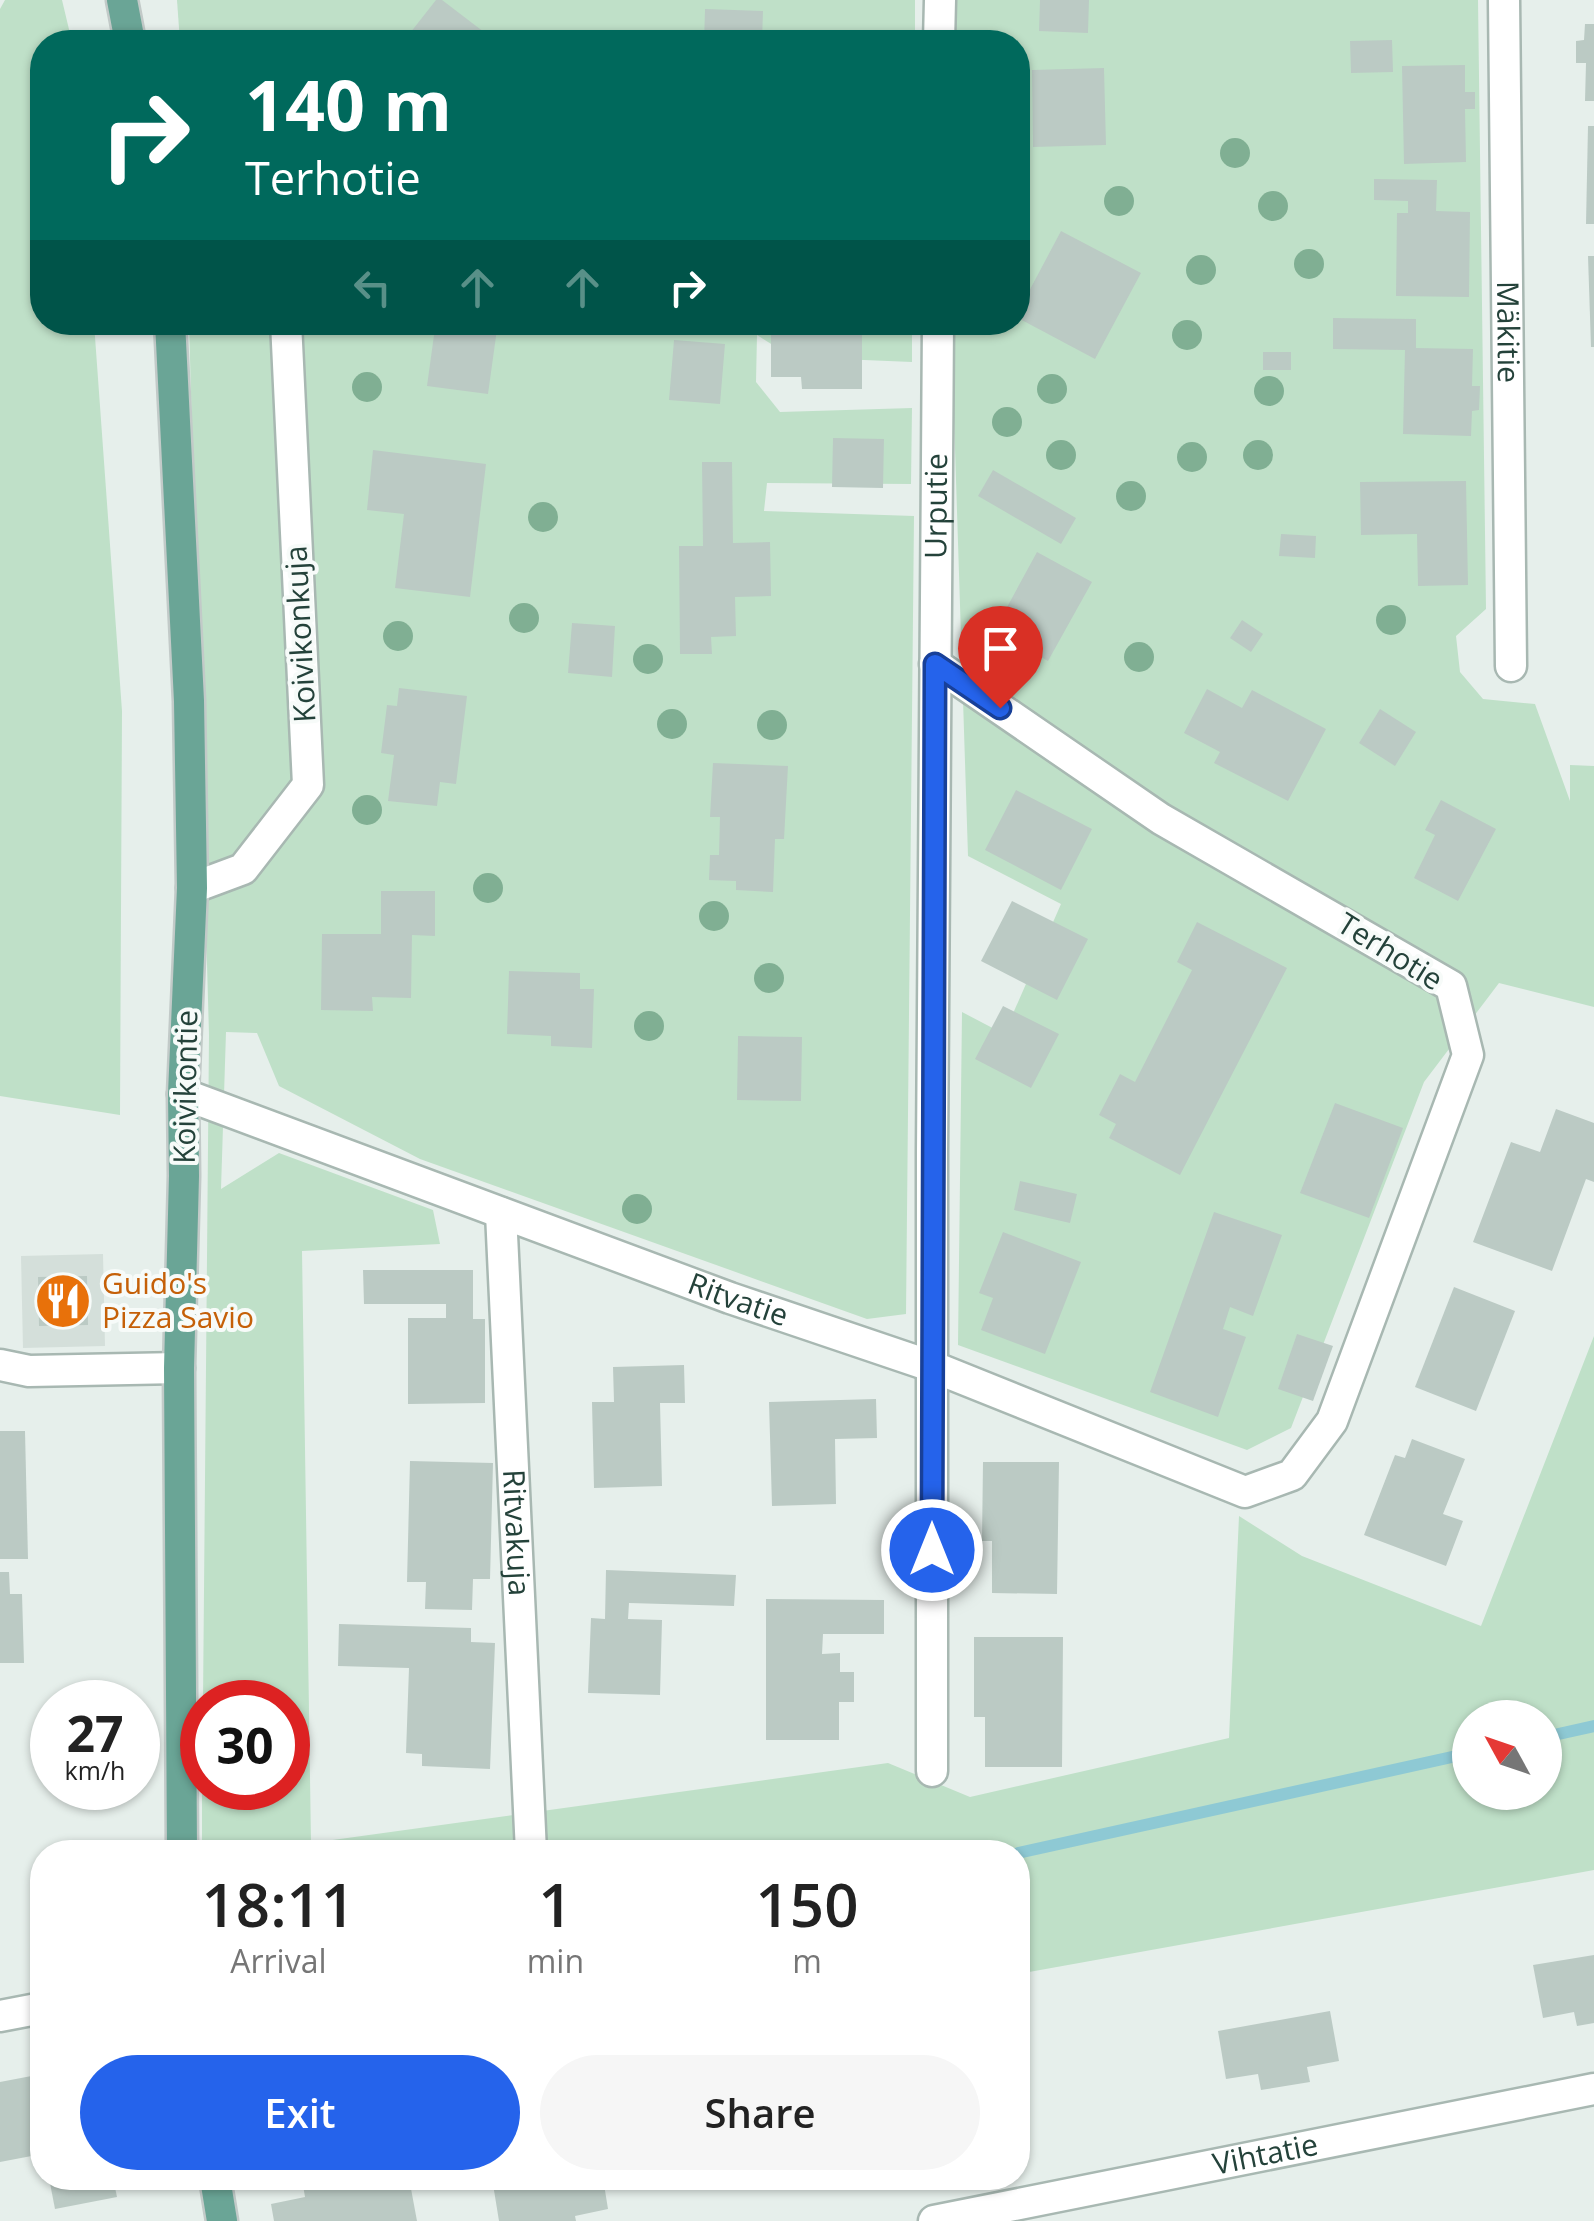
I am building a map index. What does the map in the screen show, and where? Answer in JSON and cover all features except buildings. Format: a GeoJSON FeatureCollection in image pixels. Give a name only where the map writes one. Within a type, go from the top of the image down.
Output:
{"type":"FeatureCollection","features":[{"type":"Feature","properties":{"kind":"main road"},"geometry":{"type":"LineString","coordinates":[[122,0],[128,30]]}},
{"type":"Feature","properties":{"kind":"main road","name":"Koivikontie"},"geometry":{"type":"LineString","coordinates":[[171,335],[189,700],[192,888],[179,1368],[182,1840]]}},
{"type":"Feature","properties":{"kind":"main road"},"geometry":{"type":"LineString","coordinates":[[217,2190],[222,2221]]}},
{"type":"Feature","properties":{"kind":"street"},"geometry":{"type":"LineString","coordinates":[[939,30],[940,0]]}},
{"type":"Feature","properties":{"kind":"street","name":"Mäkitie"},"geometry":{"type":"LineString","coordinates":[[1504,0],[1511,666]]}},
{"type":"Feature","properties":{"kind":"street","name":"Koivikonkuja"},"geometry":{"type":"LineString","coordinates":[[192,888],[243,869],[308,785],[287,335]]}},
{"type":"Feature","properties":{"kind":"street","name":"Urputie"},"geometry":{"type":"LineString","coordinates":[[932,1771],[938,335]]}},
{"type":"Feature","properties":{"kind":"street","name":"Terhotie"},"geometry":{"type":"LineString","coordinates":[[935,664],[1162,819],[1451,986],[1468,1055],[1332,1421],[1292,1475]]}},
{"type":"Feature","properties":{"kind":"street","name":"Ritvatie"},"geometry":{"type":"LineString","coordinates":[[184,1094],[730,1298],[931,1366],[1245,1492],[1292,1475]]}},
{"type":"Feature","properties":{"kind":"street","name":"Ritvakuja"},"geometry":{"type":"LineString","coordinates":[[501,1212],[530,1840]]}},
{"type":"Feature","properties":{"kind":"street"},"geometry":{"type":"LineString","coordinates":[[0,1365],[29,1371],[179,1368]]}},
{"type":"Feature","properties":{"kind":"street"},"geometry":{"type":"LineString","coordinates":[[0,2016],[30,2010]]}},
{"type":"Feature","properties":{"kind":"street","name":"Vihtatie"},"geometry":{"type":"LineString","coordinates":[[934,2221],[1594,2089]]}},
{"type":"Feature","properties":{"kind":"shaded area"},"geometry":{"type":"Polygon","coordinates":[[[103,1254],[105,1346],[23,1348],[21,1256],[103,1254]]]}},
{"type":"Feature","properties":{"kind":"green space"},"geometry":{"type":"Polygon","coordinates":[[[5,0],[62,0],[69,30],[30,30],[30,335],[95,335],[122,711],[120,1115],[0,1096],[0,9],[5,0]]]}},
{"type":"Feature","properties":{"kind":"green space"},"geometry":{"type":"Polygon","coordinates":[[[177,0],[915,0],[915,30],[179,30],[177,0]]]}},
{"type":"Feature","properties":{"kind":"green space"},"geometry":{"type":"Polygon","coordinates":[[[946,0],[1478,0],[1486,609],[1456,636],[1460,672],[1483,699],[1535,704],[1570,801],[1570,765],[1594,766],[1594,1007],[1499,983],[1424,1082],[1291,1428],[1247,1450],[958,1345],[962,1012],[1004,1034],[1061,904],[968,856],[951,335],[1030,335],[1030,30],[947,30],[946,0]]]}},
{"type":"Feature","properties":{"kind":"green space"},"geometry":{"type":"Polygon","coordinates":[[[189,335],[757,335],[756,382],[780,412],[912,408],[911,484],[767,483],[764,511],[914,516],[906,1314],[867,1319],[420,1159],[279,1086],[257,1033],[226,1032],[221,1189],[279,1153],[433,1210],[440,1244],[302,1251],[309,1680],[203,1680],[209,1035],[189,335]]]}},
{"type":"Feature","properties":{"kind":"green space"},"geometry":{"type":"Polygon","coordinates":[[[757,335],[912,335],[912,362],[792,357],[757,335]]]}},
{"type":"Feature","properties":{"kind":"green space"},"geometry":{"type":"Polygon","coordinates":[[[1594,1336],[1594,1870],[1030,1972],[1030,1840],[333,1840],[888,1763],[970,1797],[1229,1738],[1239,1516],[1302,1556],[1481,1626],[1594,1336]]]}},
{"type":"Feature","properties":{"kind":"green space"},"geometry":{"type":"Polygon","coordinates":[[[310,1777],[311,1840],[202,1840],[202,1810],[310,1810],[310,1777]]]}},
{"type":"Feature","properties":{"kind":"waterway"},"geometry":{"type":"LineString","coordinates":[[1562,1733],[1594,1726]]}},
{"type":"Feature","properties":{"kind":"waterway"},"geometry":{"type":"LineString","coordinates":[[1030,1850],[1452,1757]]}},
{"type":"Feature","properties":{"kind":"place","name":"Guido's Pizza Savio"},"geometry":{"type":"Point","coordinates":[63,1301]}},
{"type":"Feature","properties":{"kind":"route"},"geometry":{"type":"LineString","coordinates":[[932,1550],[935,664],[1000,708]]}}]}
